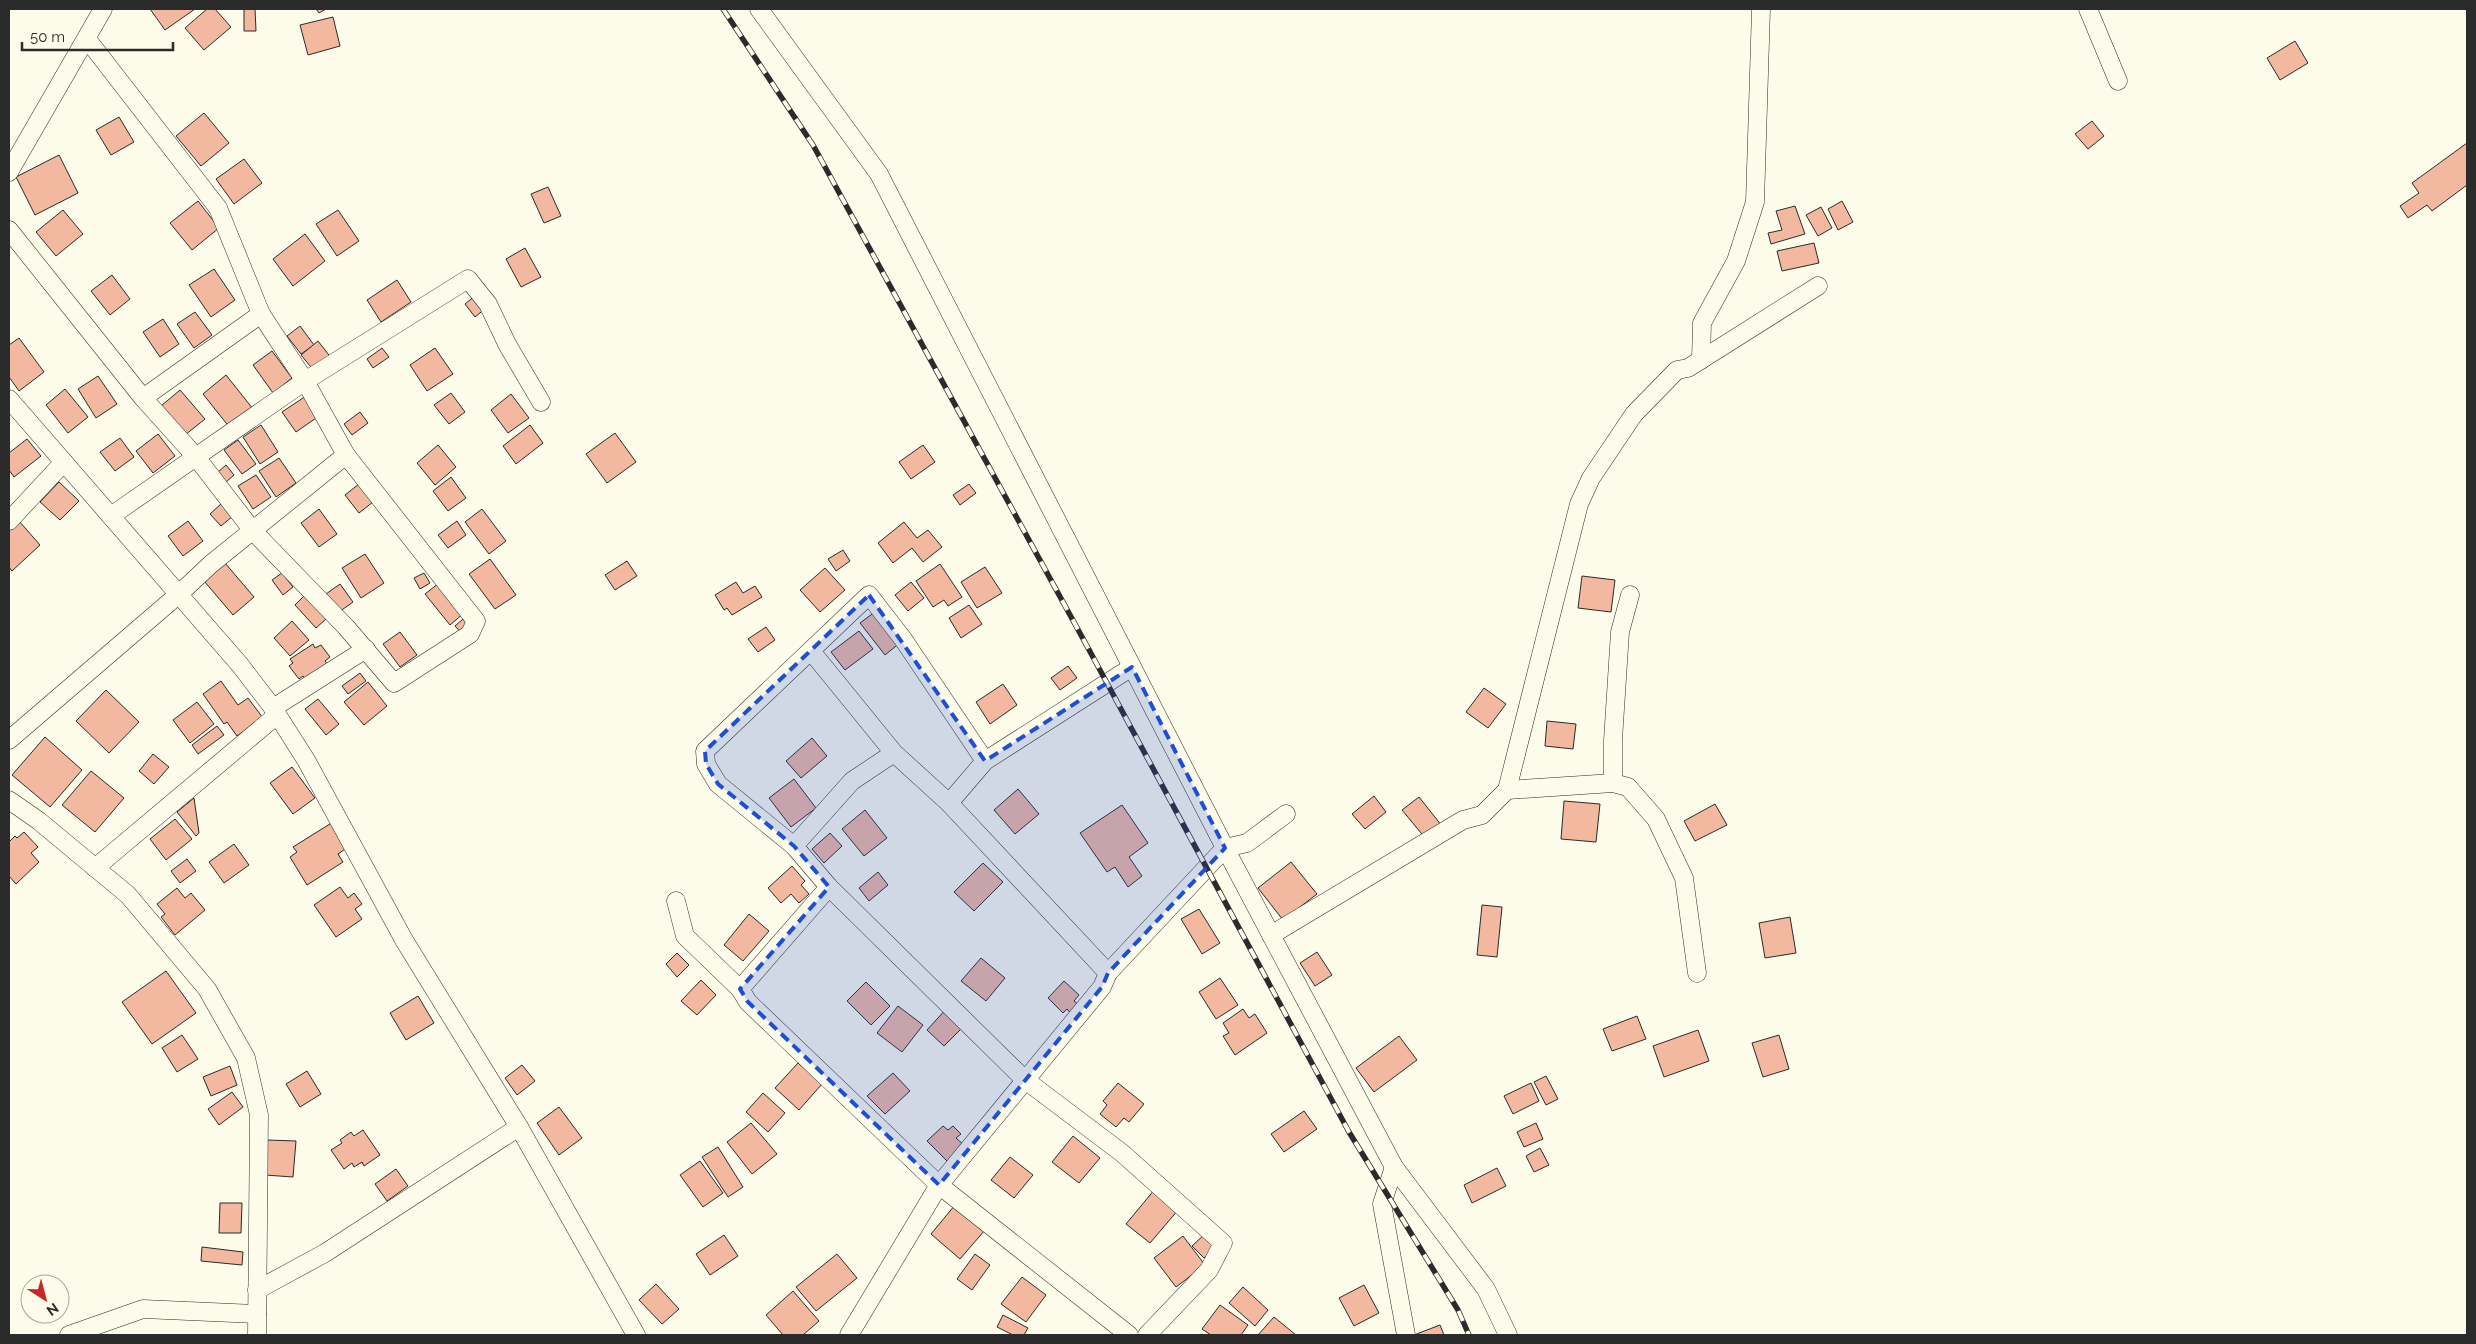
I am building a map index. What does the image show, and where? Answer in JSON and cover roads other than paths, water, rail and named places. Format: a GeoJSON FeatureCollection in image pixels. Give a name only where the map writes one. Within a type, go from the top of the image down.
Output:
{"type":"FeatureCollection","features":[{"type":"Feature","properties":{"kind":"street"},"geometry":{"type":"LineString","coordinates":[[9,172],[87,40],[90,29],[103,9]]}},
{"type":"Feature","properties":{"kind":"street"},"geometry":{"type":"LineString","coordinates":[[759,9],[879,174],[1225,848],[1394,1167],[1486,1289],[1508,1335]]}},
{"type":"Feature","properties":{"kind":"street"},"geometry":{"type":"LineString","coordinates":[[1702,360],[1702,324],[1736,262],[1755,202],[1761,9]]}},
{"type":"Feature","properties":{"kind":"street"},"geometry":{"type":"LineString","coordinates":[[2088,9],[2118,81]]}},
{"type":"Feature","properties":{"kind":"street"},"geometry":{"type":"LineString","coordinates":[[9,230],[143,398],[196,457],[253,531],[366,649],[394,683],[470,634],[476,621],[346,455],[305,381],[261,314],[218,208],[87,40]]}},
{"type":"Feature","properties":{"kind":"street"},"geometry":{"type":"LineString","coordinates":[[111,516],[305,381],[468,279],[488,304],[507,344],[541,402]]}},
{"type":"Feature","properties":{"kind":"street"},"geometry":{"type":"LineString","coordinates":[[1271,934],[1463,820],[1482,815],[1507,790],[1579,504],[1591,478],[1634,414],[1677,370],[1688,368],[1702,360],[1818,286]]}},
{"type":"Feature","properties":{"kind":"street"},"geometry":{"type":"LineString","coordinates":[[143,398],[261,314]]}},
{"type":"Feature","properties":{"kind":"street"},"geometry":{"type":"LineString","coordinates":[[10,404],[64,462],[179,594],[240,665],[275,711],[306,760],[404,940],[519,1127],[636,1335]]}},
{"type":"Feature","properties":{"kind":"street"},"geometry":{"type":"LineString","coordinates":[[9,740],[179,594],[211,564],[346,455]]}},
{"type":"Feature","properties":{"kind":"street"},"geometry":{"type":"LineString","coordinates":[[9,521],[64,462]]}},
{"type":"Feature","properties":{"kind":"street"},"geometry":{"type":"LineString","coordinates":[[985,761],[903,639],[869,595],[705,752],[706,764],[718,784],[794,846],[829,888],[1024,1079],[1122,1153],[1223,1243],[1209,1270],[1147,1335]]}},
{"type":"Feature","properties":{"kind":"street"},"geometry":{"type":"LineString","coordinates":[[1613,783],[1613,740],[1620,632],[1630,595]]}},
{"type":"Feature","properties":{"kind":"street"},"geometry":{"type":"LineString","coordinates":[[96,868],[275,711],[366,649]]}},
{"type":"Feature","properties":{"kind":"street"},"geometry":{"type":"LineString","coordinates":[[811,651],[894,753],[949,803],[1108,973]]}},
{"type":"Feature","properties":{"kind":"street"},"geometry":{"type":"LineString","coordinates":[[949,803],[985,761],[1132,667]]}},
{"type":"Feature","properties":{"kind":"street"},"geometry":{"type":"LineString","coordinates":[[794,846],[852,782],[894,753]]}},
{"type":"Feature","properties":{"kind":"street"},"geometry":{"type":"LineString","coordinates":[[1507,790],[1613,783],[1628,787],[1656,819],[1684,878],[1697,973]]}},
{"type":"Feature","properties":{"kind":"street"},"geometry":{"type":"LineString","coordinates":[[9,800],[128,895],[206,989],[246,1058],[258,1115],[257,1335]]}},
{"type":"Feature","properties":{"kind":"street"},"geometry":{"type":"LineString","coordinates":[[849,1335],[939,1184],[1102,987],[1108,973],[1225,848],[1246,843],[1286,814]]}},
{"type":"Feature","properties":{"kind":"street"},"geometry":{"type":"LineString","coordinates":[[740,989],[829,888]]}},
{"type":"Feature","properties":{"kind":"street"},"geometry":{"type":"LineString","coordinates":[[676,901],[685,936],[740,989],[748,1002],[939,1184],[1129,1335]]}},
{"type":"Feature","properties":{"kind":"street"},"geometry":{"type":"LineString","coordinates":[[257,1290],[325,1253],[519,1127]]}},
{"type":"Feature","properties":{"kind":"street"},"geometry":{"type":"LineString","coordinates":[[1394,1167],[1382,1204],[1406,1335]]}},
{"type":"Feature","properties":{"kind":"street"},"geometry":{"type":"LineString","coordinates":[[69,1335],[142,1309],[257,1314]]}},
{"type":"Feature","properties":{"kind":"railway"},"geometry":{"type":"LineString","coordinates":[[723,9],[813,145],[1087,646],[1349,1132],[1458,1310],[1469,1335]]}}]}
